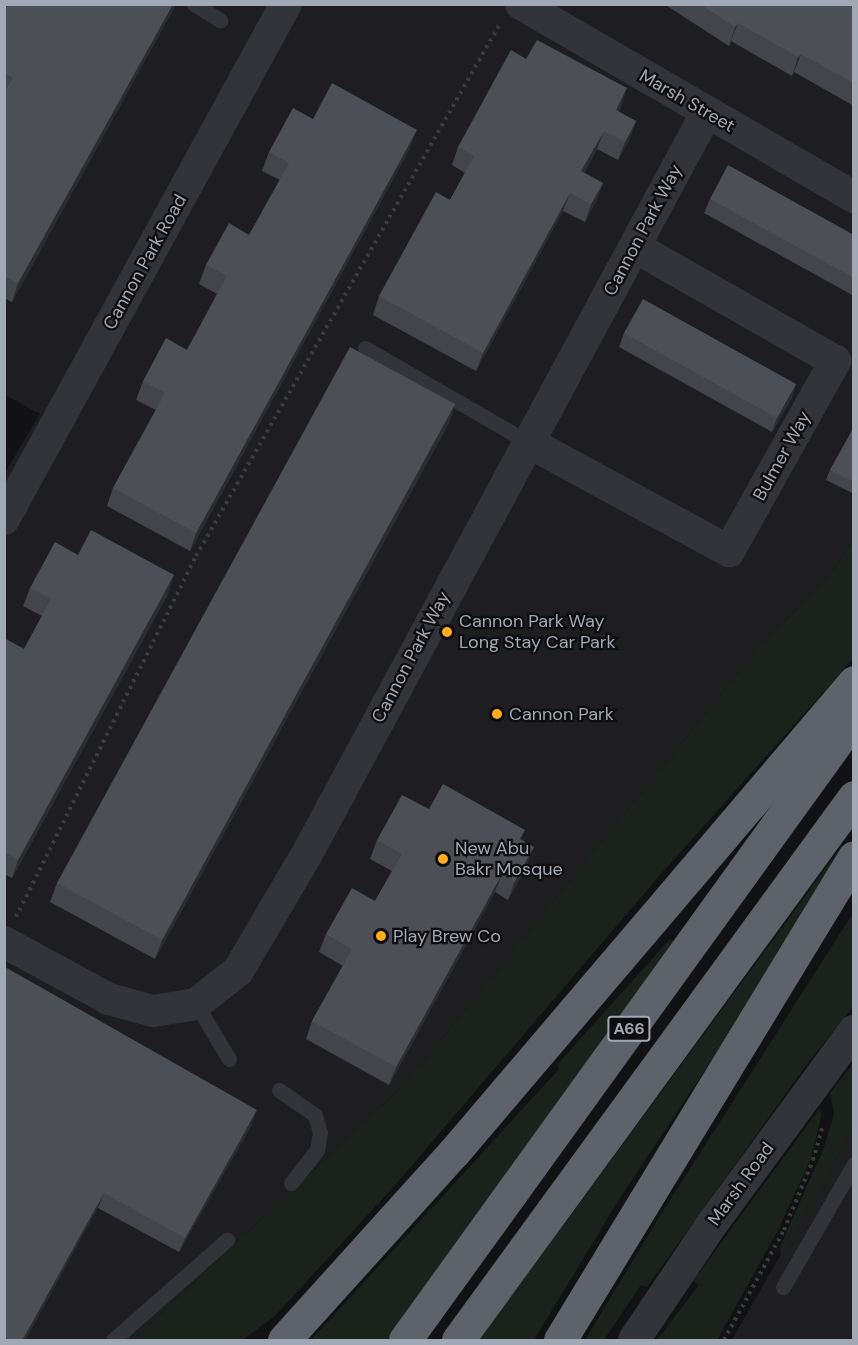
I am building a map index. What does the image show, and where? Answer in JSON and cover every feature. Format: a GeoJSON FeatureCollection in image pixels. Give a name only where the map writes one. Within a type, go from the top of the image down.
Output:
{"type":"FeatureCollection","features":[{"type":"Feature","properties":{"kind":"highway"},"geometry":{"type":"LineString","coordinates":[[283,1335],[454,1152],[854,682]]}},
{"type":"Feature","properties":{"kind":"highway","name":"A66"},"geometry":{"type":"LineString","coordinates":[[405,1341],[854,718]]}},
{"type":"Feature","properties":{"kind":"highway","name":"A66"},"geometry":{"type":"LineString","coordinates":[[458,1341],[854,797]]}},
{"type":"Feature","properties":{"kind":"highway"},"geometry":{"type":"LineString","coordinates":[[560,1341],[854,856]]}},
{"type":"Feature","properties":{"kind":"street","name":"Cannon Park Road"},"geometry":{"type":"LineString","coordinates":[[4,519],[286,4]]}},
{"type":"Feature","properties":{"kind":"street","name":"Marsh Street"},"geometry":{"type":"LineString","coordinates":[[513,10],[707,112],[854,197]]}},
{"type":"Feature","properties":{"kind":"street","name":"Cannon Park Way"},"geometry":{"type":"LineString","coordinates":[[7,935],[108,999],[153,1011],[196,1004],[238,971],[253,950],[707,112]]}},
{"type":"Feature","properties":{"kind":"street","name":"Bulmer Way"},"geometry":{"type":"LineString","coordinates":[[528,442],[729,551],[835,361],[635,247]]}},
{"type":"Feature","properties":{"kind":"street","name":"Marsh Road"},"geometry":{"type":"LineString","coordinates":[[634,1341],[712,1224],[854,1031]]}},
{"type":"Feature","properties":{"kind":"lane"},"geometry":{"type":"LineString","coordinates":[[194,4],[220,20]]}},
{"type":"Feature","properties":{"kind":"lane"},"geometry":{"type":"LineString","coordinates":[[365,348],[528,442]]}},
{"type":"Feature","properties":{"kind":"lane"},"geometry":{"type":"LineString","coordinates":[[196,1004],[229,1059]]}},
{"type":"Feature","properties":{"kind":"lane"},"geometry":{"type":"LineString","coordinates":[[279,1090],[315,1115],[320,1132],[317,1150],[291,1184]]}},
{"type":"Feature","properties":{"kind":"lane"},"geometry":{"type":"LineString","coordinates":[[783,1287],[854,1164]]}},
{"type":"Feature","properties":{"kind":"lane"},"geometry":{"type":"LineString","coordinates":[[113,1341],[227,1240]]}},
{"type":"Feature","properties":{"kind":"path"},"geometry":{"type":"LineString","coordinates":[[7,935],[196,556],[513,10]]}},
{"type":"Feature","properties":{"kind":"path"},"geometry":{"type":"LineString","coordinates":[[724,1341],[784,1230],[813,1160],[825,1118],[824,1102],[810,1090]]}},
{"type":"Feature","properties":{"kind":"shaded area","name":"Cannon Park"},"geometry":{"type":"Polygon","coordinates":[[[5,5],[853,5],[853,540],[833,572],[764,642],[408,1081],[133,1340],[5,1340],[4,474],[40,414],[5,395],[5,5]]]}},
{"type":"Feature","properties":{"kind":"shaded area"},"geometry":{"type":"Polygon","coordinates":[[[853,540],[853,659],[660,875],[396,1184],[274,1317],[242,1340],[133,1340],[408,1081],[764,642],[833,572],[853,540]]]}},
{"type":"Feature","properties":{"kind":"shaded area"},"geometry":{"type":"Polygon","coordinates":[[[842,846],[850,852],[618,1201],[534,1340],[479,1340],[842,846]]]}},
{"type":"Feature","properties":{"kind":"shaded area"},"geometry":{"type":"Polygon","coordinates":[[[853,913],[853,1007],[810,1060],[647,1287],[641,1285],[604,1340],[585,1340],[658,1219],[853,913]]]}},
{"type":"Feature","properties":{"kind":"shaded area"},"geometry":{"type":"Polygon","coordinates":[[[670,939],[678,943],[387,1340],[311,1340],[559,1069],[557,1065],[670,939]]]}},
{"type":"Feature","properties":{"kind":"shaded area"},"geometry":{"type":"Polygon","coordinates":[[[853,1064],[853,1129],[781,1256],[780,1247],[823,1150],[834,1114],[830,1093],[853,1064]]]}},
{"type":"Feature","properties":{"kind":"shaded area"},"geometry":{"type":"Polygon","coordinates":[[[820,1108],[821,1117],[810,1161],[777,1232],[717,1340],[657,1340],[699,1285],[693,1281],[820,1108]]]}},
{"type":"Feature","properties":{"kind":"shaded area"},"geometry":{"type":"Polygon","coordinates":[[[853,1129],[853,1340],[732,1340],[762,1287],[853,1129]]]}},
{"type":"Feature","properties":{"kind":"building"},"geometry":{"type":"Polygon","coordinates":[[[8,4],[173,4],[18,283],[4,276],[4,93],[13,78],[4,73],[4,10],[8,4]]]}},
{"type":"Feature","properties":{"kind":"building"},"geometry":{"type":"Polygon","coordinates":[[[700,4],[854,4],[854,83],[801,54],[798,57],[738,23],[735,27],[700,4]]]}},
{"type":"Feature","properties":{"kind":"building"},"geometry":{"type":"Polygon","coordinates":[[[537,40],[627,88],[616,110],[636,121],[625,142],[604,131],[581,171],[603,183],[591,204],[570,193],[483,353],[379,296],[436,192],[450,200],[474,156],[458,147],[511,50],[526,59],[537,40]]]}},
{"type":"Feature","properties":{"kind":"building"},"geometry":{"type":"Polygon","coordinates":[[[332,83],[417,130],[196,533],[113,488],[165,393],[143,381],[166,338],[187,350],[227,276],[206,265],[229,223],[249,235],[289,163],[269,152],[293,108],[313,119],[332,83]]]}},
{"type":"Feature","properties":{"kind":"building"},"geometry":{"type":"Polygon","coordinates":[[[728,165],[854,235],[854,278],[710,199],[728,165]]]}},
{"type":"Feature","properties":{"kind":"building"},"geometry":{"type":"Polygon","coordinates":[[[643,299],[796,384],[777,418],[624,333],[643,299]]]}},
{"type":"Feature","properties":{"kind":"building"},"geometry":{"type":"Polygon","coordinates":[[[350,347],[455,404],[162,940],[57,883],[350,347]]]}},
{"type":"Feature","properties":{"kind":"building"},"geometry":{"type":"Polygon","coordinates":[[[854,427],[854,482],[830,470],[854,427]]]}},
{"type":"Feature","properties":{"kind":"building"},"geometry":{"type":"Polygon","coordinates":[[[91,530],[174,575],[18,860],[4,852],[4,638],[24,649],[51,599],[30,588],[55,542],[78,555],[91,530]]]}},
{"type":"Feature","properties":{"kind":"building"},"geometry":{"type":"Polygon","coordinates":[[[443,784],[525,830],[520,839],[534,847],[515,881],[502,874],[396,1067],[312,1021],[352,949],[326,934],[352,888],[375,901],[402,854],[377,840],[402,795],[429,809],[443,784]]]}},
{"type":"Feature","properties":{"kind":"building"},"geometry":{"type":"Polygon","coordinates":[[[5,967],[257,1110],[185,1238],[104,1193],[22,1341],[4,1341],[5,967]]]}},
{"type":"Feature","properties":{"kind":"place","name":"Cannon Park Way Long Stay Car Park"},"geometry":{"type":"Point","coordinates":[447,632]}},
{"type":"Feature","properties":{"kind":"place","name":"Cannon Park"},"geometry":{"type":"Point","coordinates":[497,714]}},
{"type":"Feature","properties":{"kind":"place","name":"New Abu Bakr Mosque"},"geometry":{"type":"Point","coordinates":[443,859]}},
{"type":"Feature","properties":{"kind":"place","name":"Play Brew Co"},"geometry":{"type":"Point","coordinates":[381,936]}}]}
